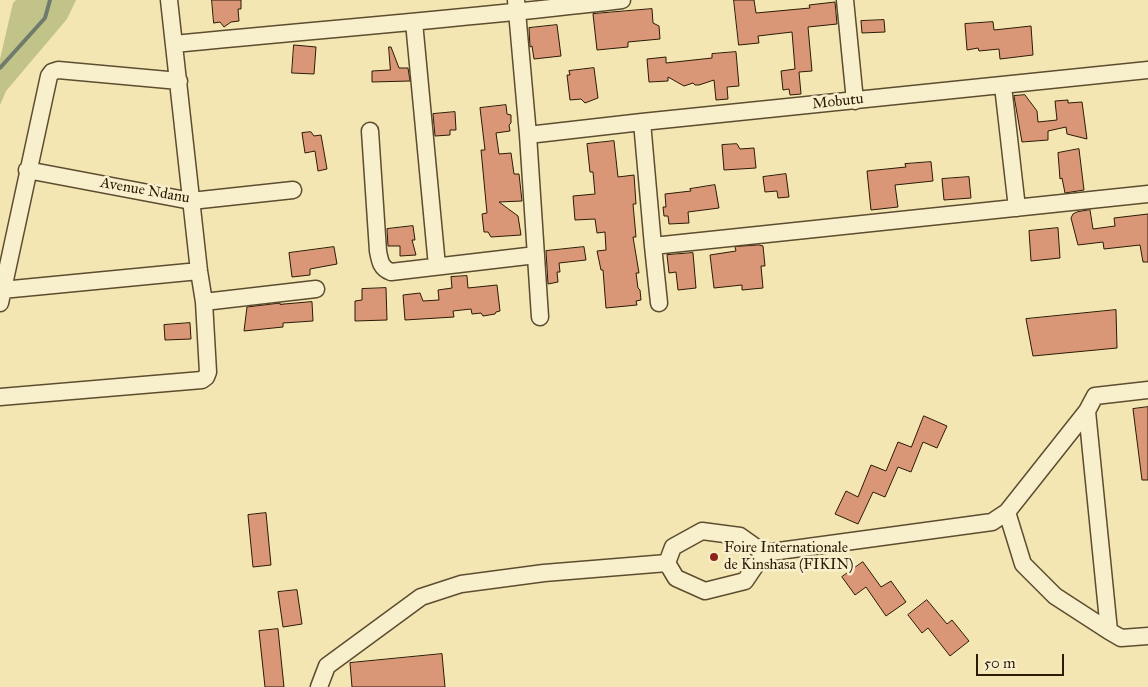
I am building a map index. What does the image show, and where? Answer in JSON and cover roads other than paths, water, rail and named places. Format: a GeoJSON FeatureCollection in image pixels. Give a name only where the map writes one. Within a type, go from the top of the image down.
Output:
{"type":"FeatureCollection","features":[{"type":"Feature","properties":{"kind":"street"},"geometry":{"type":"LineString","coordinates":[[0,397],[202,380],[206,377],[208,372],[204,302],[169,0]]}},
{"type":"Feature","properties":{"kind":"street"},"geometry":{"type":"LineString","coordinates":[[175,44],[414,22],[516,7],[622,0]]}},
{"type":"Feature","properties":{"kind":"street"},"geometry":{"type":"LineString","coordinates":[[845,0],[856,101]]}},
{"type":"Feature","properties":{"kind":"street"},"geometry":{"type":"LineString","coordinates":[[516,7],[528,135],[540,317]]}},
{"type":"Feature","properties":{"kind":"street"},"geometry":{"type":"LineString","coordinates":[[414,22],[437,266]]}},
{"type":"Feature","properties":{"kind":"street"},"geometry":{"type":"LineString","coordinates":[[179,81],[58,70],[52,72],[49,76],[1,296],[199,271]]}},
{"type":"Feature","properties":{"kind":"street","name":"Mobutu"},"geometry":{"type":"LineString","coordinates":[[528,135],[1148,70]]}},
{"type":"Feature","properties":{"kind":"street"},"geometry":{"type":"LineString","coordinates":[[1003,86],[1017,208]]}},
{"type":"Feature","properties":{"kind":"street"},"geometry":{"type":"LineString","coordinates":[[642,122],[659,303]]}},
{"type":"Feature","properties":{"kind":"street"},"geometry":{"type":"LineString","coordinates":[[370,131],[381,264],[386,270],[391,272],[536,255]]}},
{"type":"Feature","properties":{"kind":"street","name":"Avenue Ndanu"},"geometry":{"type":"LineString","coordinates":[[28,170],[191,201],[294,190]]}},
{"type":"Feature","properties":{"kind":"street"},"geometry":{"type":"LineString","coordinates":[[653,246],[1148,194]]}},
{"type":"Feature","properties":{"kind":"street"},"geometry":{"type":"LineString","coordinates":[[204,302],[316,289]]}},
{"type":"Feature","properties":{"kind":"street"},"geometry":{"type":"LineString","coordinates":[[667,563],[673,547],[702,532],[740,536],[764,553],[992,522],[1007,512],[1087,412],[1095,396],[1148,390]]}},
{"type":"Feature","properties":{"kind":"street"},"geometry":{"type":"LineString","coordinates":[[1087,412],[1109,632]]}},
{"type":"Feature","properties":{"kind":"street"},"geometry":{"type":"LineString","coordinates":[[1007,512],[1023,564],[1055,596],[1121,638],[1148,636]]}},
{"type":"Feature","properties":{"kind":"street"},"geometry":{"type":"LineString","coordinates":[[667,563],[676,578],[705,591],[745,581],[764,553]]}},
{"type":"Feature","properties":{"kind":"street"},"geometry":{"type":"LineString","coordinates":[[319,687],[327,666],[421,598],[461,584],[489,580],[544,573],[667,563]]}},
{"type":"Feature","properties":{"kind":"waterway"},"geometry":{"type":"LineString","coordinates":[[0,68],[45,18],[50,0]]}},
{"type":"Feature","properties":{"kind":"place","name":"Foire Internationale de Kinshasa (FIKIN)"},"geometry":{"type":"Point","coordinates":[714,557]}}]}
